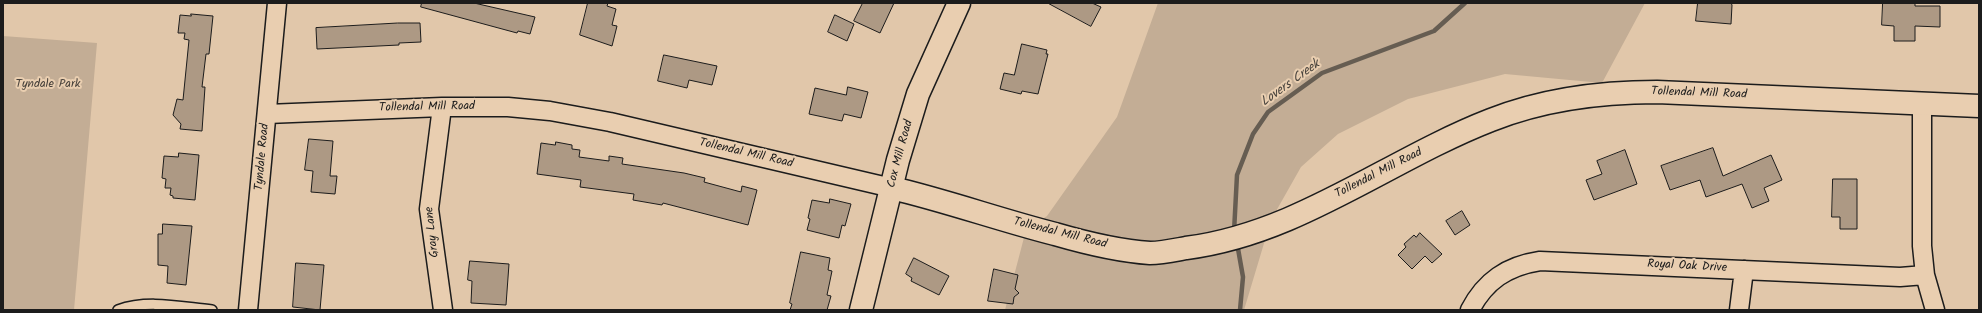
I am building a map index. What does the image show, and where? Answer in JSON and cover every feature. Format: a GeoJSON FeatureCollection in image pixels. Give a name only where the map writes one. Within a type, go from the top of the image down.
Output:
{"type":"FeatureCollection","features":[{"type":"Feature","properties":{"kind":"street","name":"Tyndale Road"},"geometry":{"type":"LineString","coordinates":[[248,310],[277,3]]}},
{"type":"Feature","properties":{"kind":"street","name":"Cox Mill Road"},"geometry":{"type":"LineString","coordinates":[[861,310],[918,94],[959,3]]}},
{"type":"Feature","properties":{"kind":"street","name":"Tollendal Mill Road"},"geometry":{"type":"LineString","coordinates":[[267,114],[442,107],[508,107],[550,111],[610,122],[892,188],[1089,244],[1151,253],[1206,246],[1264,230],[1474,127],[1509,114],[1554,101],[1592,95],[1650,92],[1922,105],[1979,106]]}},
{"type":"Feature","properties":{"kind":"street"},"geometry":{"type":"LineString","coordinates":[[1922,105],[1922,228],[1925,275],[1935,310]]}},
{"type":"Feature","properties":{"kind":"street","name":"Gray Lane"},"geometry":{"type":"LineString","coordinates":[[442,107],[429,209],[443,310]]}},
{"type":"Feature","properties":{"kind":"street","name":"Royal Oak Drive"},"geometry":{"type":"LineString","coordinates":[[1470,310],[1483,289],[1499,275],[1524,263],[1540,261],[1900,276],[1925,275]]}},
{"type":"Feature","properties":{"kind":"street"},"geometry":{"type":"LineString","coordinates":[[1739,310],[1744,270]]}},
{"type":"Feature","properties":{"kind":"lane"},"geometry":{"type":"LineString","coordinates":[[118,310],[135,305],[151,304],[212,310]]}},
{"type":"Feature","properties":{"kind":"green space"},"geometry":{"type":"Polygon","coordinates":[[[1158,3],[1645,3],[1602,83],[1505,74],[1408,99],[1338,134],[1301,167],[1271,220],[1244,310],[1005,310],[1026,230],[1047,216],[1117,117],[1158,3]]]}},
{"type":"Feature","properties":{"kind":"green space","name":"Tyndale Park"},"geometry":{"type":"Polygon","coordinates":[[[3,36],[97,43],[74,310],[3,310],[3,36]]]}},
{"type":"Feature","properties":{"kind":"building"},"geometry":{"type":"Polygon","coordinates":[[[422,3],[474,3],[535,17],[530,34],[518,31],[517,33],[421,7],[422,3]]]}},
{"type":"Feature","properties":{"kind":"building"},"geometry":{"type":"Polygon","coordinates":[[[588,3],[608,3],[607,6],[616,9],[612,25],[617,26],[612,46],[580,35],[588,3]]]}},
{"type":"Feature","properties":{"kind":"building"},"geometry":{"type":"Polygon","coordinates":[[[863,3],[894,3],[880,33],[854,21],[863,3]]]}},
{"type":"Feature","properties":{"kind":"building"},"geometry":{"type":"Polygon","coordinates":[[[1048,3],[1092,3],[1101,7],[1091,26],[1048,3]]]}},
{"type":"Feature","properties":{"kind":"building"},"geometry":{"type":"Polygon","coordinates":[[[1698,3],[1731,3],[1731,24],[1696,21],[1698,3]]]}},
{"type":"Feature","properties":{"kind":"building"},"geometry":{"type":"Polygon","coordinates":[[[1883,3],[1915,3],[1915,6],[1940,6],[1940,27],[1915,26],[1915,41],[1894,41],[1894,26],[1882,25],[1883,3]]]}},
{"type":"Feature","properties":{"kind":"building"},"geometry":{"type":"Polygon","coordinates":[[[191,14],[213,16],[209,54],[206,54],[202,87],[205,87],[202,131],[180,129],[181,124],[173,115],[177,99],[183,100],[189,40],[184,39],[185,33],[178,33],[180,15],[191,16],[191,14]]]}},
{"type":"Feature","properties":{"kind":"building"},"geometry":{"type":"Polygon","coordinates":[[[835,15],[854,24],[847,41],[828,32],[835,15]]]}},
{"type":"Feature","properties":{"kind":"building"},"geometry":{"type":"Polygon","coordinates":[[[420,23],[421,42],[399,43],[399,45],[317,49],[316,28],[420,23]]]}},
{"type":"Feature","properties":{"kind":"building"},"geometry":{"type":"Polygon","coordinates":[[[1022,44],[1047,50],[1046,54],[1048,54],[1038,94],[1022,91],[1021,94],[1000,89],[1004,73],[1014,75],[1022,44]]]}},
{"type":"Feature","properties":{"kind":"building"},"geometry":{"type":"Polygon","coordinates":[[[664,55],[717,66],[712,85],[689,80],[687,88],[658,81],[664,55]]]}},
{"type":"Feature","properties":{"kind":"building"},"geometry":{"type":"Polygon","coordinates":[[[848,87],[868,92],[861,118],[844,114],[842,121],[809,114],[815,88],[846,95],[848,87]]]}},
{"type":"Feature","properties":{"kind":"building"},"geometry":{"type":"Polygon","coordinates":[[[309,139],[333,141],[330,176],[337,176],[335,194],[311,192],[313,171],[305,170],[309,139]]]}},
{"type":"Feature","properties":{"kind":"building"},"geometry":{"type":"Polygon","coordinates":[[[556,142],[572,145],[572,149],[580,150],[579,157],[609,161],[609,156],[623,158],[622,164],[684,173],[705,178],[704,182],[741,192],[742,186],[757,190],[748,225],[663,203],[662,205],[633,200],[634,194],[580,187],[581,180],[537,174],[541,143],[555,145],[556,142]]]}},
{"type":"Feature","properties":{"kind":"building"},"geometry":{"type":"Polygon","coordinates":[[[1713,148],[1723,176],[1771,155],[1782,180],[1764,188],[1769,201],[1752,208],[1742,184],[1706,197],[1700,180],[1670,190],[1661,166],[1713,148]]]}},
{"type":"Feature","properties":{"kind":"building"},"geometry":{"type":"Polygon","coordinates":[[[1625,150],[1637,184],[1594,200],[1586,180],[1602,174],[1597,161],[1625,150]]]}},
{"type":"Feature","properties":{"kind":"building"},"geometry":{"type":"Polygon","coordinates":[[[179,153],[199,155],[195,200],[173,198],[173,196],[170,195],[171,188],[165,188],[166,179],[162,178],[164,156],[178,157],[179,153]]]}},
{"type":"Feature","properties":{"kind":"building"},"geometry":{"type":"Polygon","coordinates":[[[1833,179],[1857,179],[1857,229],[1840,229],[1840,217],[1832,217],[1833,179]]]}},
{"type":"Feature","properties":{"kind":"building"},"geometry":{"type":"Polygon","coordinates":[[[830,199],[851,204],[845,226],[842,225],[839,238],[807,230],[812,200],[829,203],[830,199]]]}},
{"type":"Feature","properties":{"kind":"building"},"geometry":{"type":"Polygon","coordinates":[[[1462,211],[1470,225],[1455,235],[1446,221],[1462,211]]]}},
{"type":"Feature","properties":{"kind":"building"},"geometry":{"type":"Polygon","coordinates":[[[163,224],[192,226],[186,285],[167,283],[168,266],[158,265],[158,234],[162,234],[163,224]]]}},
{"type":"Feature","properties":{"kind":"building"},"geometry":{"type":"Polygon","coordinates":[[[1420,233],[1442,254],[1432,263],[1425,256],[1412,269],[1398,255],[1406,247],[1404,244],[1414,235],[1416,237],[1420,233]]]}},
{"type":"Feature","properties":{"kind":"building"},"geometry":{"type":"Polygon","coordinates":[[[801,252],[830,258],[828,270],[832,271],[827,295],[831,296],[827,310],[790,310],[792,304],[790,303],[801,252]]]}},
{"type":"Feature","properties":{"kind":"building"},"geometry":{"type":"Polygon","coordinates":[[[914,258],[949,276],[939,295],[911,281],[912,278],[906,274],[914,258]]]}},
{"type":"Feature","properties":{"kind":"building"},"geometry":{"type":"Polygon","coordinates":[[[470,261],[509,264],[506,305],[471,303],[472,281],[468,280],[470,261]]]}},
{"type":"Feature","properties":{"kind":"building"},"geometry":{"type":"Polygon","coordinates":[[[296,263],[324,265],[320,310],[293,307],[296,263]]]}},
{"type":"Feature","properties":{"kind":"building"},"geometry":{"type":"Polygon","coordinates":[[[994,269],[1018,275],[1015,289],[1019,293],[1014,297],[1013,304],[988,301],[994,269]]]}},
{"type":"Feature","properties":{"kind":"waterway","name":"Lovers Creek"},"geometry":{"type":"LineString","coordinates":[[1234,232],[1237,175],[1253,134],[1268,112],[1322,73],[1434,31],[1465,3]]}},
{"type":"Feature","properties":{"kind":"waterway","name":"Lovers Creek"},"geometry":{"type":"LineString","coordinates":[[1237,243],[1243,277],[1240,310]]}}]}
